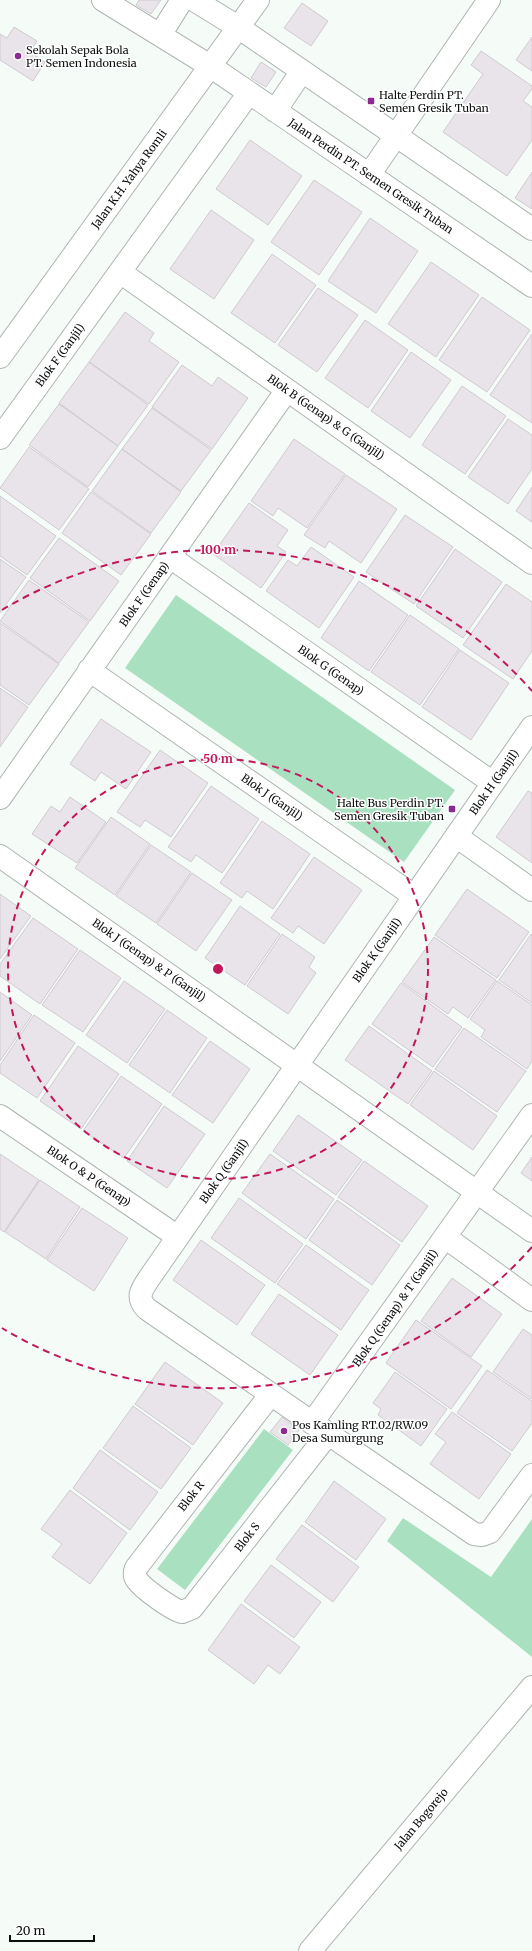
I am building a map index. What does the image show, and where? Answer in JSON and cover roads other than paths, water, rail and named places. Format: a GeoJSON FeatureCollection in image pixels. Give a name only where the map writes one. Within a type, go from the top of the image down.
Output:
{"type":"FeatureCollection","features":[{"type":"Feature","properties":{"kind":"street","name":"Jalan Perdin PT. Semen Gresik Tuban"},"geometry":{"type":"LineString","coordinates":[[103,0],[210,66],[532,286]]}},
{"type":"Feature","properties":{"kind":"street"},"geometry":{"type":"LineString","coordinates":[[160,35],[182,0]]}},
{"type":"Feature","properties":{"kind":"street"},"geometry":{"type":"LineString","coordinates":[[194,0],[238,27],[532,229]]}},
{"type":"Feature","properties":{"kind":"street","name":"Jalan K.H. Yahya Romli"},"geometry":{"type":"LineString","coordinates":[[0,357],[258,0]]}},
{"type":"Feature","properties":{"kind":"street"},"geometry":{"type":"LineString","coordinates":[[369,175],[489,0]]}},
{"type":"Feature","properties":{"kind":"street"},"geometry":{"type":"LineString","coordinates":[[275,111],[302,71]]}},
{"type":"Feature","properties":{"kind":"street","name":"Blok F (Ganjil)"},"geometry":{"type":"LineString","coordinates":[[0,438],[249,93]]}},
{"type":"Feature","properties":{"kind":"street","name":"Blok B (Genap) & G (Ganjil)"},"geometry":{"type":"LineString","coordinates":[[120,272],[532,563]]}},
{"type":"Feature","properties":{"kind":"street","name":"Blok F (Genap)"},"geometry":{"type":"LineString","coordinates":[[0,798],[287,390]]}},
{"type":"Feature","properties":{"kind":"street","name":"Blok G (Genap)"},"geometry":{"type":"LineString","coordinates":[[170,557],[493,783]]}},
{"type":"Feature","properties":{"kind":"street","name":"Blok J (Ganjil)"},"geometry":{"type":"LineString","coordinates":[[89,670],[414,896]]}},
{"type":"Feature","properties":{"kind":"street","name":"Blok H (Ganjil)"},"geometry":{"type":"LineString","coordinates":[[456,836],[532,727]]}},
{"type":"Feature","properties":{"kind":"street"},"geometry":{"type":"LineString","coordinates":[[456,836],[532,890]]}},
{"type":"Feature","properties":{"kind":"street","name":"Blok K (Ganjil)"},"geometry":{"type":"LineString","coordinates":[[297,1065],[456,836]]}},
{"type":"Feature","properties":{"kind":"street","name":"Blok J (Genap) & P (Ganjil)"},"geometry":{"type":"LineString","coordinates":[[0,856],[532,1231]]}},
{"type":"Feature","properties":{"kind":"street","name":"Blok Q (Ganjil)"},"geometry":{"type":"LineString","coordinates":[[271,1394],[142,1304],[140,1296],[141,1290],[297,1065]]}},
{"type":"Feature","properties":{"kind":"street","name":"Blok Q (Genap) & T (Ganjil)"},"geometry":{"type":"LineString","coordinates":[[320,1429],[445,1237],[532,1115]]}},
{"type":"Feature","properties":{"kind":"street","name":"Blok O & P (Genap)"},"geometry":{"type":"LineString","coordinates":[[0,1116],[178,1237]]}},
{"type":"Feature","properties":{"kind":"street"},"geometry":{"type":"LineString","coordinates":[[445,1237],[532,1300]]}},
{"type":"Feature","properties":{"kind":"street"},"geometry":{"type":"LineString","coordinates":[[271,1394],[474,1534],[487,1534],[501,1518],[532,1475]]}},
{"type":"Feature","properties":{"kind":"street","name":"Blok R"},"geometry":{"type":"LineString","coordinates":[[157,1596],[138,1582],[134,1576],[136,1568],[271,1394]]}},
{"type":"Feature","properties":{"kind":"street","name":"Blok S"},"geometry":{"type":"LineString","coordinates":[[157,1596],[176,1610],[182,1612],[189,1610],[320,1429]]}},
{"type":"Feature","properties":{"kind":"street","name":"Jalan Bogorejo"},"geometry":{"type":"LineString","coordinates":[[310,1951],[532,1687]]}},
{"type":"Feature","properties":{"kind":"place","name":"Sekolah Sepak Bola PT. Semen Indonesia"},"geometry":{"type":"Point","coordinates":[18,56]}},
{"type":"Feature","properties":{"kind":"place","name":"Halte Perdin PT. Semen Gresik Tuban"},"geometry":{"type":"Point","coordinates":[371,101]}},
{"type":"Feature","properties":{"kind":"place","name":"Halte Bus Perdin PT. Semen Gresik Tuban"},"geometry":{"type":"Point","coordinates":[452,809]}},
{"type":"Feature","properties":{"kind":"place","name":"Pos Kamling RT.02/RW.09 Desa Sumurgung"},"geometry":{"type":"Point","coordinates":[284,1431]}}]}
